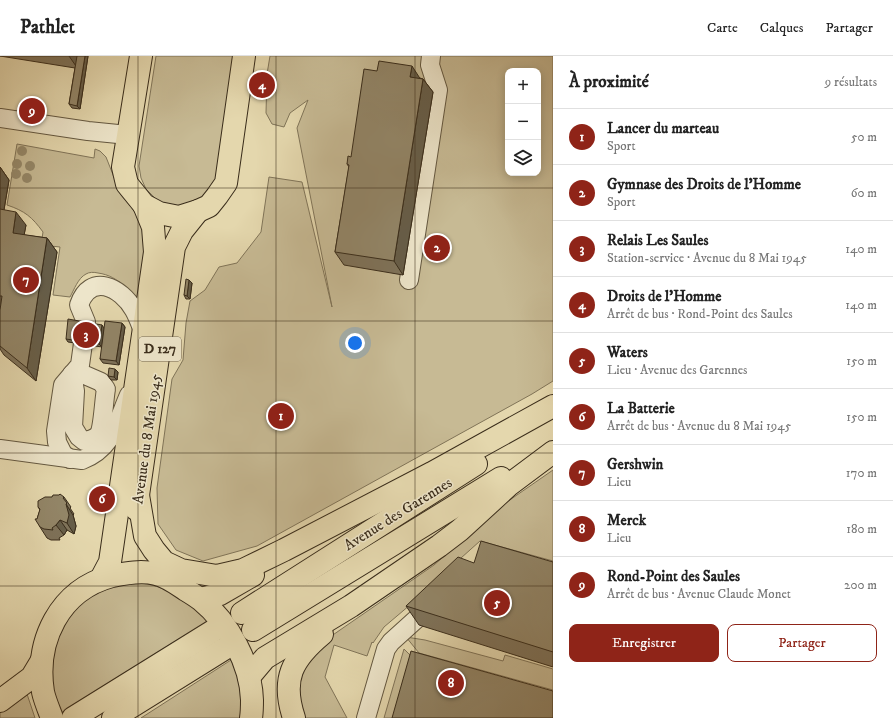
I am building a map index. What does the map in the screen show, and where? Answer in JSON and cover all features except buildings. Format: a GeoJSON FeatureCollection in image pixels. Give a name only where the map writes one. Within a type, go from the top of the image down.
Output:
{"type":"FeatureCollection","features":[{"type":"Feature","properties":{"kind":"main road"},"geometry":{"type":"LineString","coordinates":[[141,56],[123,167],[127,184],[144,205],[159,214],[179,217],[209,206],[226,183],[244,56]]}},
{"type":"Feature","properties":{"kind":"main road","name":"Avenue du 8 Mai 1945"},"geometry":{"type":"LineString","coordinates":[[101,579],[110,562],[156,252],[153,227],[144,205]]}},
{"type":"Feature","properties":{"kind":"main road","name":"Avenue du 8 Mai 1945"},"geometry":{"type":"LineString","coordinates":[[157,574],[140,551],[133,530],[174,247],[182,231],[198,211]]}},
{"type":"Feature","properties":{"kind":"main road"},"geometry":{"type":"LineString","coordinates":[[201,600],[220,594],[349,515],[438,470],[553,406]]}},
{"type":"Feature","properties":{"kind":"main road","name":"Avenue des Garennes"},"geometry":{"type":"LineString","coordinates":[[553,415],[248,622],[553,446]]}},
{"type":"Feature","properties":{"kind":"main road"},"geometry":{"type":"LineString","coordinates":[[249,677],[265,658],[352,606],[439,546],[460,530],[509,485],[553,452]]}},
{"type":"Feature","properties":{"kind":"main road","name":"D 127"},"geometry":{"type":"LineString","coordinates":[[138,495],[146,536],[154,550],[164,562],[181,570],[217,576],[243,570],[349,515]]}},
{"type":"Feature","properties":{"kind":"main road"},"geometry":{"type":"LineString","coordinates":[[52,718],[44,693],[42,662],[45,642],[54,620],[70,599],[84,588],[101,579],[129,572],[157,574],[177,584],[201,600],[213,612],[230,634],[242,656],[249,677],[252,700],[251,718]]}},
{"type":"Feature","properties":{"kind":"main road"},"geometry":{"type":"LineString","coordinates":[[294,718],[289,703],[288,688],[290,675],[296,660],[308,645],[342,618],[352,606]]}},
{"type":"Feature","properties":{"kind":"main road"},"geometry":{"type":"LineString","coordinates":[[73,718],[218,640],[113,718]]}},
{"type":"Feature","properties":{"kind":"main road"},"geometry":{"type":"LineString","coordinates":[[0,701],[32,677],[42,662]]}},
{"type":"Feature","properties":{"kind":"street"},"geometry":{"type":"LineString","coordinates":[[409,280],[438,90],[430,65],[431,56]]}},
{"type":"Feature","properties":{"kind":"street"},"geometry":{"type":"LineString","coordinates":[[0,118],[88,132],[128,135]]}},
{"type":"Feature","properties":{"kind":"street"},"geometry":{"type":"LineString","coordinates":[[70,458],[64,454],[57,442],[56,430],[63,385],[80,365],[86,322],[79,305],[82,296],[90,288],[98,285],[110,287],[122,295],[134,309],[144,333]]}},
{"type":"Feature","properties":{"kind":"street"},"geometry":{"type":"LineString","coordinates":[[0,449],[82,460],[92,456],[102,448],[115,432],[123,409],[137,380]]}},
{"type":"Feature","properties":{"kind":"street"},"geometry":{"type":"LineString","coordinates":[[366,718],[386,649],[391,642],[446,593]]}},
{"type":"Feature","properties":{"kind":"shaded area"},"geometry":{"type":"Polygon","coordinates":[[[156,56],[236,56],[217,180],[203,199],[182,207],[161,204],[146,189],[141,178],[139,166],[156,56]]]}},
{"type":"Feature","properties":{"kind":"shaded area"},"geometry":{"type":"Polygon","coordinates":[[[270,56],[553,56],[553,381],[257,546],[203,561],[176,550],[158,524],[157,488],[172,379],[183,360],[186,323],[190,301],[205,290],[219,267],[237,263],[261,232],[269,177],[302,182],[332,307],[297,128],[308,100],[290,113],[284,127],[272,124],[266,113],[267,74],[270,56]]]}},
{"type":"Feature","properties":{"kind":"shaded area"},"geometry":{"type":"Polygon","coordinates":[[[17,144],[94,158],[95,149],[100,151],[106,157],[121,195],[137,214],[148,233],[142,310],[134,297],[119,282],[106,275],[92,272],[83,276],[78,281],[70,297],[53,295],[60,247],[41,245],[43,232],[35,222],[28,215],[7,205],[17,144]]]}},
{"type":"Feature","properties":{"kind":"shaded area"},"geometry":{"type":"Polygon","coordinates":[[[553,470],[553,561],[480,541],[442,575],[443,577],[384,627],[373,643],[372,642],[367,656],[334,645],[325,677],[347,718],[300,718],[292,689],[314,648],[434,565],[504,504],[553,470]]]}},
{"type":"Feature","properties":{"kind":"shaded area"},"geometry":{"type":"Polygon","coordinates":[[[119,583],[141,583],[161,588],[178,597],[210,621],[61,713],[53,697],[50,658],[66,617],[83,600],[100,589],[119,583]]]}},
{"type":"Feature","properties":{"kind":"shaded area"},"geometry":{"type":"Polygon","coordinates":[[[406,637],[425,640],[503,661],[505,655],[553,669],[553,690],[419,653],[406,637]]]}},
{"type":"Feature","properties":{"kind":"shaded area"},"geometry":{"type":"Polygon","coordinates":[[[404,649],[417,662],[401,718],[384,718],[404,649]]]}},
{"type":"Feature","properties":{"kind":"shaded area"},"geometry":{"type":"Polygon","coordinates":[[[231,660],[241,683],[241,718],[141,718],[231,660]]]}},
{"type":"Feature","properties":{"kind":"shaded area"},"geometry":{"type":"Polygon","coordinates":[[[27,694],[35,718],[0,718],[0,711],[27,694]]]}},
{"type":"Feature","properties":{"kind":"place","name":"Droits de l'Homme"},"geometry":{"type":"Point","coordinates":[262,85]}},
{"type":"Feature","properties":{"kind":"place","name":"Rond-Point des Saules"},"geometry":{"type":"Point","coordinates":[32,111]}},
{"type":"Feature","properties":{"kind":"place","name":"Gymnase des Droits de l'Homme"},"geometry":{"type":"Point","coordinates":[437,248]}},
{"type":"Feature","properties":{"kind":"place","name":"Gershwin"},"geometry":{"type":"Point","coordinates":[26,280]}},
{"type":"Feature","properties":{"kind":"place","name":"Relais Les Saules"},"geometry":{"type":"Point","coordinates":[86,335]}},
{"type":"Feature","properties":{"kind":"place","name":"Lancer du marteau"},"geometry":{"type":"Point","coordinates":[281,416]}},
{"type":"Feature","properties":{"kind":"place","name":"La Batterie"},"geometry":{"type":"Point","coordinates":[102,499]}},
{"type":"Feature","properties":{"kind":"place","name":"Waters"},"geometry":{"type":"Point","coordinates":[497,603]}},
{"type":"Feature","properties":{"kind":"place","name":"Merck"},"geometry":{"type":"Point","coordinates":[451,683]}}]}
